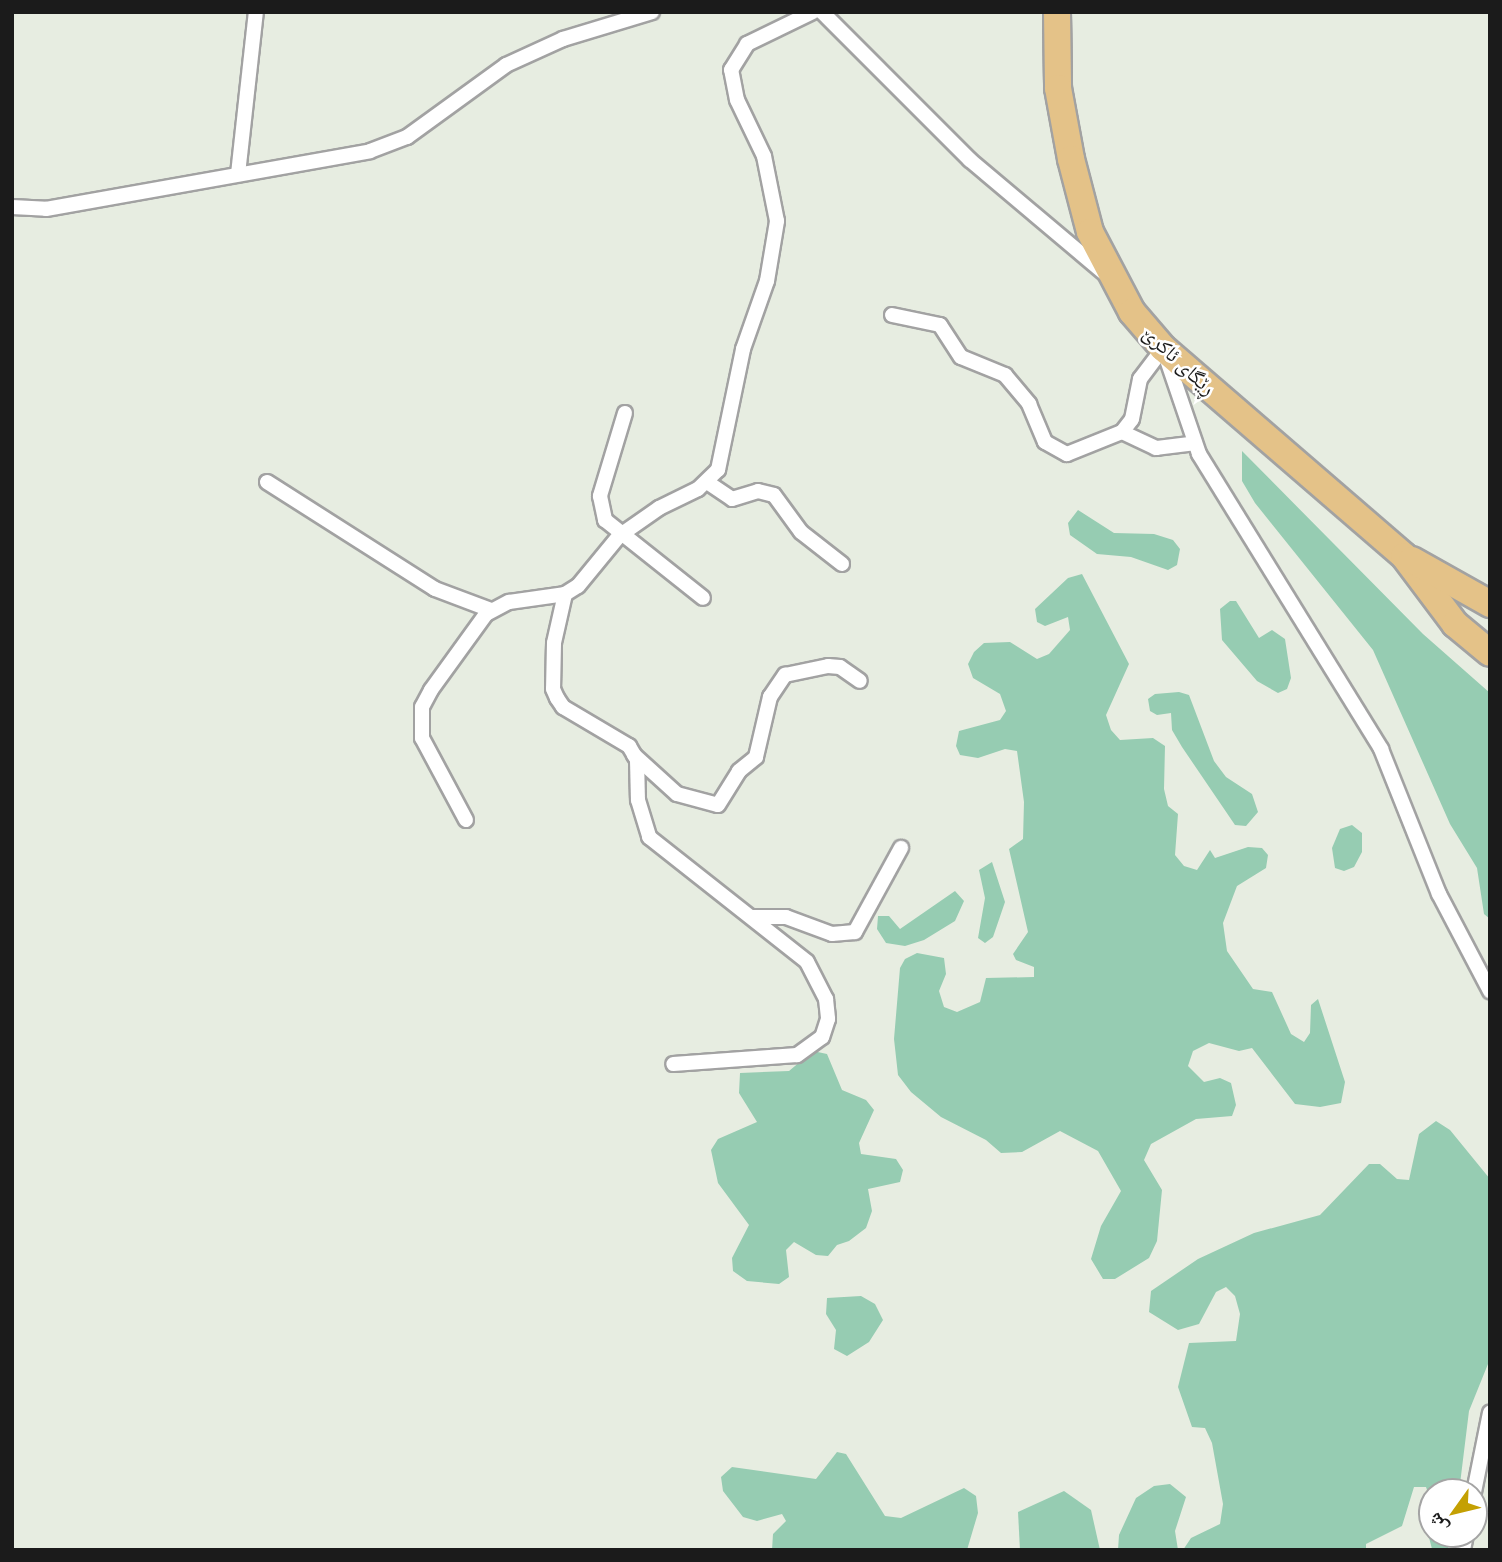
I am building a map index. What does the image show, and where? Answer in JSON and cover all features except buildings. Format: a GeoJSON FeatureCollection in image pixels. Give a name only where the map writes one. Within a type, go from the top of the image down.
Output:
{"type":"FeatureCollection","features":[{"type":"Feature","properties":{"kind":"highway","name":"ڕێگای ئاکرێ"},"geometry":{"type":"LineString","coordinates":[[1058,12],[1058,88],[1071,159],[1090,232],[1111,279],[1132,312],[1163,348],[1404,556]]}},
{"type":"Feature","properties":{"kind":"highway"},"geometry":{"type":"LineString","coordinates":[[1404,556],[1490,604]]}},
{"type":"Feature","properties":{"kind":"highway"},"geometry":{"type":"LineString","coordinates":[[1404,556],[1455,624],[1490,653]]}},
{"type":"Feature","properties":{"kind":"street"},"geometry":{"type":"LineString","coordinates":[[238,174],[256,12]]}},
{"type":"Feature","properties":{"kind":"street"},"geometry":{"type":"LineString","coordinates":[[12,207],[46,209],[370,151],[407,137],[506,65],[563,39],[652,12]]}},
{"type":"Feature","properties":{"kind":"street"},"geometry":{"type":"LineString","coordinates":[[466,820],[434,765],[419,723],[430,690],[491,610],[509,602],[565,594],[578,586],[619,536],[707,482],[718,470],[725,449],[737,376],[766,281],[777,221],[764,156],[737,100],[731,70],[747,44],[813,12]]}},
{"type":"Feature","properties":{"kind":"street"},"geometry":{"type":"LineString","coordinates":[[822,12],[970,160],[1111,279]]}},
{"type":"Feature","properties":{"kind":"street"},"geometry":{"type":"LineString","coordinates":[[892,315],[940,325],[961,357],[1005,375],[1020,389],[1045,442],[1057,452],[1086,450],[1122,432],[1132,419],[1140,379],[1163,348]]}},
{"type":"Feature","properties":{"kind":"street"},"geometry":{"type":"LineString","coordinates":[[1163,348],[1195,443],[1222,496],[1381,749],[1439,894],[1490,991]]}},
{"type":"Feature","properties":{"kind":"street"},"geometry":{"type":"LineString","coordinates":[[625,413],[600,496],[605,520],[619,536],[703,597]]}},
{"type":"Feature","properties":{"kind":"street"},"geometry":{"type":"LineString","coordinates":[[1122,432],[1156,448],[1195,443]]}},
{"type":"Feature","properties":{"kind":"street"},"geometry":{"type":"LineString","coordinates":[[267,482],[435,589],[491,610]]}},
{"type":"Feature","properties":{"kind":"street"},"geometry":{"type":"LineString","coordinates":[[707,482],[732,499],[758,491],[775,495],[801,531],[842,564]]}},
{"type":"Feature","properties":{"kind":"street"},"geometry":{"type":"LineString","coordinates":[[565,594],[554,643],[556,698],[563,707],[617,736],[677,794],[718,805],[739,771],[756,757],[769,697],[785,675],[828,666],[840,667],[860,681]]}},
{"type":"Feature","properties":{"kind":"street"},"geometry":{"type":"LineString","coordinates":[[634,755],[638,800],[649,837],[786,943],[818,978],[828,1019],[822,1037],[811,1048],[785,1059],[744,1057],[673,1064]]}},
{"type":"Feature","properties":{"kind":"street"},"geometry":{"type":"LineString","coordinates":[[752,917],[786,917],[832,934],[855,932],[901,848]]}},
{"type":"Feature","properties":{"kind":"street"},"geometry":{"type":"LineString","coordinates":[[1477,1478],[1490,1413]]}},
{"type":"Feature","properties":{"kind":"green space"},"geometry":{"type":"Polygon","coordinates":[[[1242,451],[1423,634],[1490,693],[1490,919],[1484,914],[1477,868],[1450,824],[1373,650],[1255,503],[1242,481],[1242,451]]]}},
{"type":"Feature","properties":{"kind":"green space"},"geometry":{"type":"Polygon","coordinates":[[[1078,510],[1114,533],[1154,534],[1173,540],[1180,549],[1177,565],[1168,570],[1131,557],[1097,554],[1070,535],[1068,523],[1078,510]]]}},
{"type":"Feature","properties":{"kind":"green space"},"geometry":{"type":"Polygon","coordinates":[[[1082,574],[1129,664],[1106,715],[1111,730],[1120,740],[1153,738],[1165,746],[1164,789],[1168,806],[1178,814],[1175,855],[1184,866],[1197,870],[1210,850],[1215,858],[1248,847],[1262,848],[1268,855],[1266,868],[1237,886],[1223,923],[1227,951],[1253,989],[1272,992],[1291,1034],[1304,1042],[1310,1033],[1311,1005],[1318,999],[1345,1082],[1341,1103],[1320,1107],[1295,1104],[1252,1048],[1239,1051],[1209,1043],[1193,1051],[1188,1066],[1204,1082],[1220,1078],[1231,1083],[1236,1105],[1232,1116],[1196,1119],[1151,1144],[1144,1160],[1162,1190],[1157,1241],[1149,1258],[1115,1279],[1103,1279],[1091,1259],[1101,1226],[1121,1191],[1098,1151],[1060,1131],[1022,1152],[1001,1153],[986,1140],[941,1117],[911,1092],[898,1075],[894,1039],[900,968],[905,959],[917,953],[944,958],[946,974],[939,991],[944,1007],[957,1012],[980,1002],[986,978],[1034,977],[1034,967],[1016,960],[1013,954],[1028,932],[1009,849],[1023,839],[1024,802],[1017,751],[1005,749],[978,758],[960,755],[956,746],[959,731],[1000,720],[1006,711],[1000,694],[973,678],[968,664],[974,652],[984,643],[1010,642],[1037,659],[1049,654],[1070,630],[1068,617],[1045,626],[1037,622],[1035,609],[1068,578],[1082,574]]]}},
{"type":"Feature","properties":{"kind":"green space"},"geometry":{"type":"Polygon","coordinates":[[[1230,601],[1236,601],[1259,638],[1272,630],[1285,639],[1291,678],[1287,689],[1278,693],[1257,681],[1222,640],[1220,609],[1230,601]]]}},
{"type":"Feature","properties":{"kind":"green space"},"geometry":{"type":"Polygon","coordinates":[[[1179,692],[1189,695],[1214,761],[1226,777],[1252,794],[1258,812],[1246,826],[1235,825],[1182,747],[1172,730],[1171,713],[1157,715],[1150,711],[1148,699],[1155,694],[1179,692]]]}},
{"type":"Feature","properties":{"kind":"green space"},"geometry":{"type":"Polygon","coordinates":[[[1352,825],[1362,833],[1362,852],[1354,867],[1344,871],[1335,868],[1332,848],[1340,829],[1352,825]]]}},
{"type":"Feature","properties":{"kind":"green space"},"geometry":{"type":"Polygon","coordinates":[[[992,862],[1005,902],[993,937],[985,943],[978,938],[985,898],[979,870],[992,862]]]}},
{"type":"Feature","properties":{"kind":"green space"},"geometry":{"type":"Polygon","coordinates":[[[955,891],[964,901],[955,921],[924,940],[905,946],[886,943],[877,929],[878,916],[889,916],[900,929],[955,891]]]}},
{"type":"Feature","properties":{"kind":"green space"},"geometry":{"type":"Polygon","coordinates":[[[813,1051],[827,1054],[842,1090],[866,1100],[874,1110],[859,1143],[861,1154],[896,1159],[903,1170],[900,1182],[868,1189],[872,1211],[866,1228],[849,1241],[837,1245],[828,1256],[816,1255],[794,1242],[786,1250],[789,1277],[779,1284],[747,1281],[733,1271],[732,1258],[749,1225],[718,1183],[711,1150],[718,1139],[757,1122],[739,1093],[740,1073],[789,1071],[813,1051]]]}},
{"type":"Feature","properties":{"kind":"green space"},"geometry":{"type":"Polygon","coordinates":[[[1436,1121],[1450,1130],[1490,1179],[1490,1359],[1469,1411],[1461,1478],[1418,1478],[1418,1487],[1414,1487],[1402,1526],[1366,1544],[1366,1550],[1183,1550],[1191,1538],[1220,1524],[1223,1504],[1212,1443],[1205,1428],[1192,1427],[1178,1387],[1189,1343],[1236,1341],[1240,1314],[1235,1296],[1226,1287],[1216,1292],[1199,1324],[1178,1330],[1149,1312],[1151,1291],[1198,1259],[1254,1233],[1320,1215],[1369,1164],[1380,1164],[1397,1179],[1409,1180],[1419,1134],[1436,1121]]]}},
{"type":"Feature","properties":{"kind":"green space"},"geometry":{"type":"Polygon","coordinates":[[[861,1296],[875,1304],[883,1320],[869,1342],[847,1356],[834,1349],[836,1330],[826,1314],[827,1298],[861,1296]]]}},
{"type":"Feature","properties":{"kind":"green space"},"geometry":{"type":"Polygon","coordinates":[[[837,1452],[846,1454],[885,1516],[901,1518],[964,1488],[976,1496],[978,1513],[967,1550],[772,1550],[773,1534],[786,1521],[782,1514],[757,1521],[743,1517],[723,1491],[721,1477],[732,1467],[816,1479],[837,1452]]]}},
{"type":"Feature","properties":{"kind":"green space"},"geometry":{"type":"Polygon","coordinates":[[[1170,1484],[1186,1497],[1175,1531],[1178,1550],[1118,1550],[1119,1535],[1136,1498],[1154,1486],[1170,1484]]]}},
{"type":"Feature","properties":{"kind":"green space"},"geometry":{"type":"Polygon","coordinates":[[[1064,1491],[1091,1510],[1100,1550],[1020,1550],[1018,1512],[1064,1491]]]}}]}
